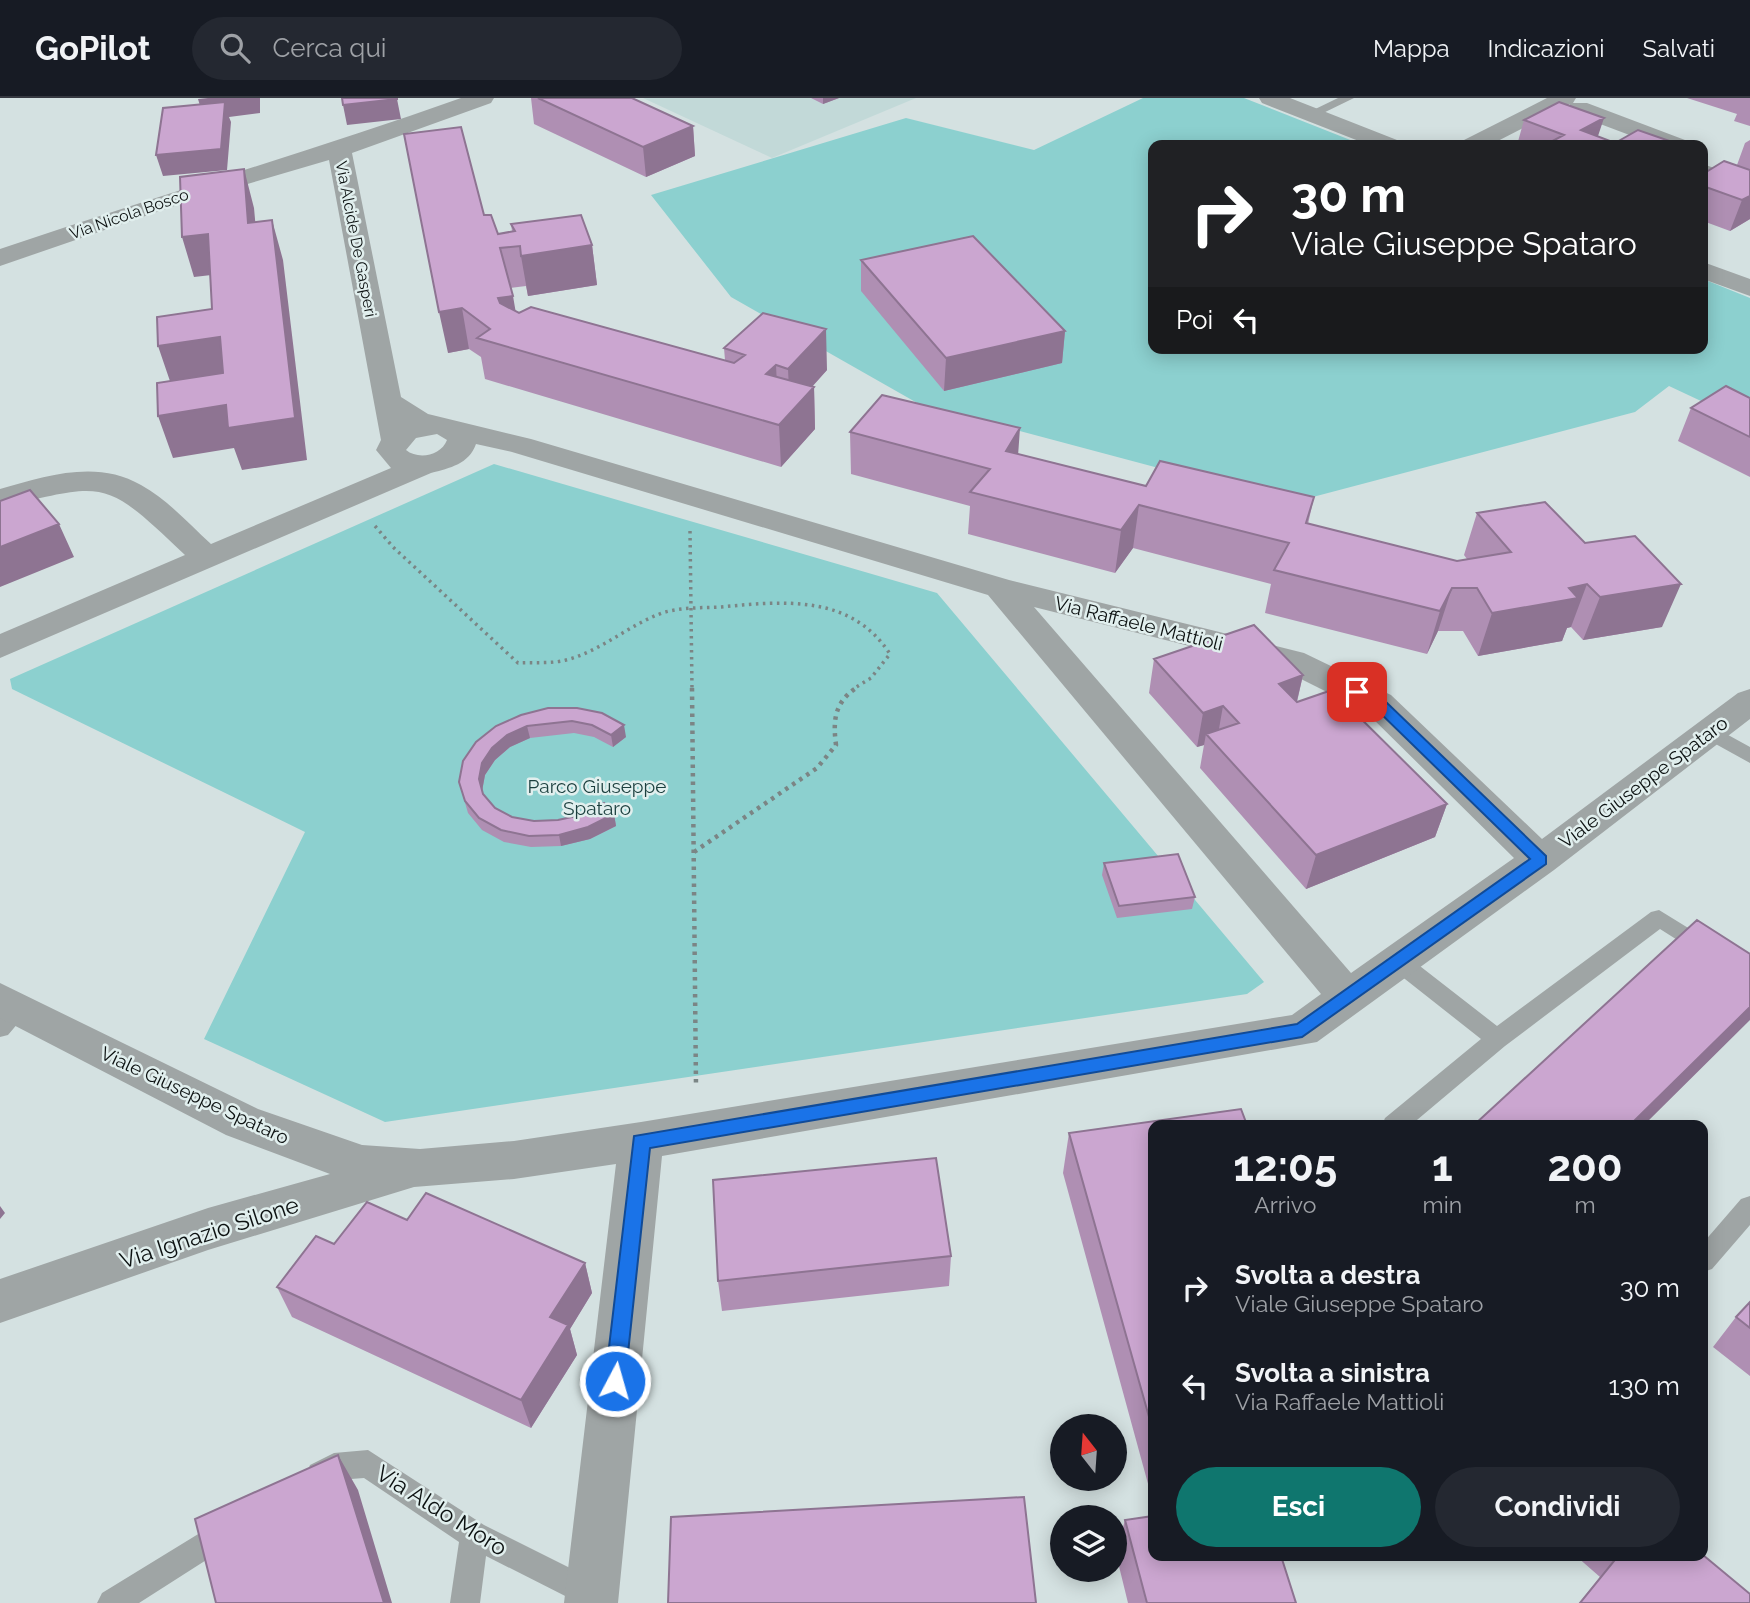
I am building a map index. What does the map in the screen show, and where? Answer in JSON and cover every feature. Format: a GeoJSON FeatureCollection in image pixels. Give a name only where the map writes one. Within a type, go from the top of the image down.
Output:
{"type":"FeatureCollection","features":[{"type":"Feature","properties":{"kind":"street","name":"Via Alcide De Gasperi"},"geometry":{"type":"LineString","coordinates":[[394,447],[339,149],[483,98]]}},
{"type":"Feature","properties":{"kind":"street"},"geometry":{"type":"LineString","coordinates":[[1270,98],[1376,140]]}},
{"type":"Feature","properties":{"kind":"street"},"geometry":{"type":"LineString","coordinates":[[1484,140],[1572,103],[1664,140]]}},
{"type":"Feature","properties":{"kind":"street","name":"Via Nicola Bosco"},"geometry":{"type":"LineString","coordinates":[[0,258],[174,198],[339,149]]}},
{"type":"Feature","properties":{"kind":"street"},"geometry":{"type":"LineString","coordinates":[[1708,173],[1750,190]]}},
{"type":"Feature","properties":{"kind":"street"},"geometry":{"type":"LineString","coordinates":[[1708,272],[1750,288]]}},
{"type":"Feature","properties":{"kind":"street"},"geometry":{"type":"LineString","coordinates":[[386,398],[412,418],[447,435]]}},
{"type":"Feature","properties":{"kind":"street"},"geometry":{"type":"LineString","coordinates":[[367,504],[394,447],[413,428],[447,435]]}},
{"type":"Feature","properties":{"kind":"street"},"geometry":{"type":"LineString","coordinates":[[394,447],[404,463],[423,465],[443,460],[447,435]]}},
{"type":"Feature","properties":{"kind":"street","name":"Via Raffaele Mattioli"},"geometry":{"type":"LineString","coordinates":[[447,435],[520,445],[1000,588],[1292,661],[1378,703],[1540,860]]}},
{"type":"Feature","properties":{"kind":"street"},"geometry":{"type":"LineString","coordinates":[[0,647],[205,556],[367,504],[423,465]]}},
{"type":"Feature","properties":{"kind":"street"},"geometry":{"type":"LineString","coordinates":[[0,499],[57,482],[100,482],[130,491],[205,556]]}},
{"type":"Feature","properties":{"kind":"street"},"geometry":{"type":"LineString","coordinates":[[0,514],[100,482]]}},
{"type":"Feature","properties":{"kind":"street","name":"Via Raffaele Mattioli"},"geometry":{"type":"LineString","coordinates":[[1000,588],[1348,998]]}},
{"type":"Feature","properties":{"kind":"street","name":"Viale Giuseppe Spataro"},"geometry":{"type":"LineString","coordinates":[[6,1012],[242,1122],[312,1149],[362,1164],[420,1168],[514,1160],[641,1141],[1302,1030],[1540,860],[1750,701]]}},
{"type":"Feature","properties":{"kind":"street"},"geometry":{"type":"LineString","coordinates":[[591,1598],[641,1141]]}},
{"type":"Feature","properties":{"kind":"street","name":"Via Ignazio Silone"},"geometry":{"type":"LineString","coordinates":[[0,1301],[208,1229],[420,1168]]}},
{"type":"Feature","properties":{"kind":"lane"},"geometry":{"type":"LineString","coordinates":[[1311,114],[1348,98]]}},
{"type":"Feature","properties":{"kind":"lane"},"geometry":{"type":"LineString","coordinates":[[1710,732],[1750,756]]}},
{"type":"Feature","properties":{"kind":"lane"},"geometry":{"type":"LineString","coordinates":[[1400,1120],[1497,1038],[1659,918],[1750,977]]}},
{"type":"Feature","properties":{"kind":"lane"},"geometry":{"type":"LineString","coordinates":[[1399,962],[1497,1038]]}},
{"type":"Feature","properties":{"kind":"lane"},"geometry":{"type":"LineString","coordinates":[[1708,1255],[1750,1207]]}},
{"type":"Feature","properties":{"kind":"lane","name":"Via Aldo Moro"},"geometry":{"type":"LineString","coordinates":[[302,1486],[334,1467],[368,1464],[474,1535],[591,1598]]}},
{"type":"Feature","properties":{"kind":"lane"},"geometry":{"type":"LineString","coordinates":[[112,1603],[248,1518]]}},
{"type":"Feature","properties":{"kind":"lane"},"geometry":{"type":"LineString","coordinates":[[465,1603],[474,1535]]}},
{"type":"Feature","properties":{"kind":"path"},"geometry":{"type":"LineString","coordinates":[[367,504],[393,547],[460,606],[518,663],[566,660],[663,613],[791,602],[826,608],[865,624],[883,638],[890,654],[871,678],[852,690],[839,705],[833,720],[836,746],[817,768],[694,852]]}},
{"type":"Feature","properties":{"kind":"path"},"geometry":{"type":"LineString","coordinates":[[690,521],[697,1132]]}},
{"type":"Feature","properties":{"kind":"shaded area"},"geometry":{"type":"Polygon","coordinates":[[[643,98],[916,98],[772,158],[643,98]]]}},
{"type":"Feature","properties":{"kind":"green space"},"geometry":{"type":"Polygon","coordinates":[[[1143,98],[1244,98],[1350,140],[1148,140],[1148,354],[1708,354],[1708,281],[1750,298],[1750,424],[1669,386],[1635,412],[1290,503],[919,404],[731,297],[651,195],[906,118],[1034,150],[1143,98]]]}},
{"type":"Feature","properties":{"kind":"green space","name":"Parco Giuseppe Spataro"},"geometry":{"type":"Polygon","coordinates":[[[494,464],[937,593],[1264,982],[1247,994],[385,1122],[204,1039],[305,832],[12,689],[10,679],[494,464]]]}},
{"type":"Feature","properties":{"kind":"building"},"geometry":{"type":"Polygon","coordinates":[[[342,98],[397,98],[397,99],[343,105],[342,98]]]}},
{"type":"Feature","properties":{"kind":"building"},"geometry":{"type":"Polygon","coordinates":[[[538,98],[632,98],[693,126],[643,147],[538,98]]]}},
{"type":"Feature","properties":{"kind":"building"},"geometry":{"type":"Polygon","coordinates":[[[225,102],[221,149],[156,155],[163,108],[225,102]]]}},
{"type":"Feature","properties":{"kind":"building"},"geometry":{"type":"Polygon","coordinates":[[[1559,102],[1604,118],[1581,130],[1607,140],[1554,140],[1564,135],[1524,120],[1559,102]]]}},
{"type":"Feature","properties":{"kind":"building"},"geometry":{"type":"Polygon","coordinates":[[[461,127],[484,215],[491,215],[498,234],[515,231],[511,224],[581,215],[592,245],[521,256],[520,246],[500,248],[513,296],[498,298],[500,303],[519,313],[531,307],[734,363],[745,355],[724,348],[763,313],[826,329],[788,369],[776,365],[766,374],[814,387],[779,425],[477,338],[490,329],[462,308],[439,312],[404,134],[461,127]]]}},
{"type":"Feature","properties":{"kind":"building"},"geometry":{"type":"Polygon","coordinates":[[[1638,130],[1667,140],[1620,140],[1638,130]]]}},
{"type":"Feature","properties":{"kind":"building"},"geometry":{"type":"Polygon","coordinates":[[[1724,161],[1750,170],[1750,196],[1742,200],[1708,188],[1708,171],[1724,161]]]}},
{"type":"Feature","properties":{"kind":"building"},"geometry":{"type":"Polygon","coordinates":[[[244,169],[248,223],[272,220],[295,418],[228,428],[226,405],[158,416],[157,383],[223,373],[220,337],[158,346],[157,317],[212,309],[208,234],[182,237],[180,177],[244,169]]]}},
{"type":"Feature","properties":{"kind":"building"},"geometry":{"type":"Polygon","coordinates":[[[973,236],[1065,331],[946,358],[861,260],[973,236]]]}},
{"type":"Feature","properties":{"kind":"building"},"geometry":{"type":"Polygon","coordinates":[[[1726,386],[1750,398],[1750,437],[1691,408],[1726,386]]]}},
{"type":"Feature","properties":{"kind":"building"},"geometry":{"type":"Polygon","coordinates":[[[882,395],[1020,428],[1006,451],[1146,486],[1160,461],[1314,497],[1306,523],[1457,561],[1511,552],[1477,513],[1545,502],[1585,543],[1635,536],[1681,584],[1600,597],[1587,584],[1569,588],[1578,598],[1492,613],[1477,588],[1452,588],[1440,611],[1274,570],[1289,543],[1139,505],[1121,530],[970,492],[990,469],[850,432],[882,395]]]}},
{"type":"Feature","properties":{"kind":"building"},"geometry":{"type":"Polygon","coordinates":[[[30,490],[59,524],[0,547],[0,501],[30,490]]]}},
{"type":"Feature","properties":{"kind":"building"},"geometry":{"type":"Polygon","coordinates":[[[1254,625],[1303,675],[1279,684],[1297,702],[1332,690],[1447,804],[1316,855],[1206,734],[1239,723],[1223,706],[1203,713],[1154,659],[1254,625]]]}},
{"type":"Feature","properties":{"kind":"building"},"geometry":{"type":"Polygon","coordinates":[[[548,708],[577,708],[602,713],[624,725],[611,735],[592,725],[572,721],[527,726],[507,735],[492,748],[482,763],[479,779],[483,794],[495,808],[512,817],[534,821],[581,815],[604,803],[614,814],[588,827],[559,835],[529,836],[501,830],[479,818],[465,801],[459,782],[463,761],[476,742],[496,726],[521,715],[548,708]]]}},
{"type":"Feature","properties":{"kind":"building"},"geometry":{"type":"Polygon","coordinates":[[[1178,854],[1195,897],[1119,906],[1104,863],[1178,854]]]}},
{"type":"Feature","properties":{"kind":"building"},"geometry":{"type":"Polygon","coordinates":[[[1697,920],[1750,954],[1750,1007],[1635,1120],[1479,1120],[1697,920]]]}},
{"type":"Feature","properties":{"kind":"building"},"geometry":{"type":"Polygon","coordinates":[[[1241,1109],[1245,1120],[1162,1120],[1241,1109]]]}},
{"type":"Feature","properties":{"kind":"building"},"geometry":{"type":"Polygon","coordinates":[[[1148,1122],[1148,1413],[1069,1133],[1148,1122]]]}},
{"type":"Feature","properties":{"kind":"building"},"geometry":{"type":"Polygon","coordinates":[[[936,1158],[951,1256],[718,1281],[713,1180],[936,1158]]]}},
{"type":"Feature","properties":{"kind":"building"},"geometry":{"type":"Polygon","coordinates":[[[426,1193],[585,1263],[550,1317],[568,1325],[521,1400],[277,1287],[316,1236],[334,1244],[367,1202],[407,1220],[426,1193]]]}},
{"type":"Feature","properties":{"kind":"building"},"geometry":{"type":"Polygon","coordinates":[[[1750,1302],[1750,1328],[1736,1317],[1750,1302]]]}},
{"type":"Feature","properties":{"kind":"building"},"geometry":{"type":"Polygon","coordinates":[[[338,1455],[384,1603],[216,1603],[195,1519],[338,1455]]]}},
{"type":"Feature","properties":{"kind":"building"},"geometry":{"type":"Polygon","coordinates":[[[1024,1497],[1036,1603],[668,1603],[671,1517],[1024,1497]]]}},
{"type":"Feature","properties":{"kind":"building"},"geometry":{"type":"Polygon","coordinates":[[[1148,1517],[1148,1561],[1283,1561],[1296,1603],[1147,1603],[1127,1520],[1148,1517]]]}},
{"type":"Feature","properties":{"kind":"building"},"geometry":{"type":"Polygon","coordinates":[[[1708,1559],[1750,1594],[1750,1603],[1580,1603],[1614,1561],[1708,1559]]]}},
{"type":"Feature","properties":{"kind":"route"},"geometry":{"type":"LineString","coordinates":[[615,1381],[641,1141],[1302,1030],[1540,860],[1378,703],[1357,692]]}}]}
